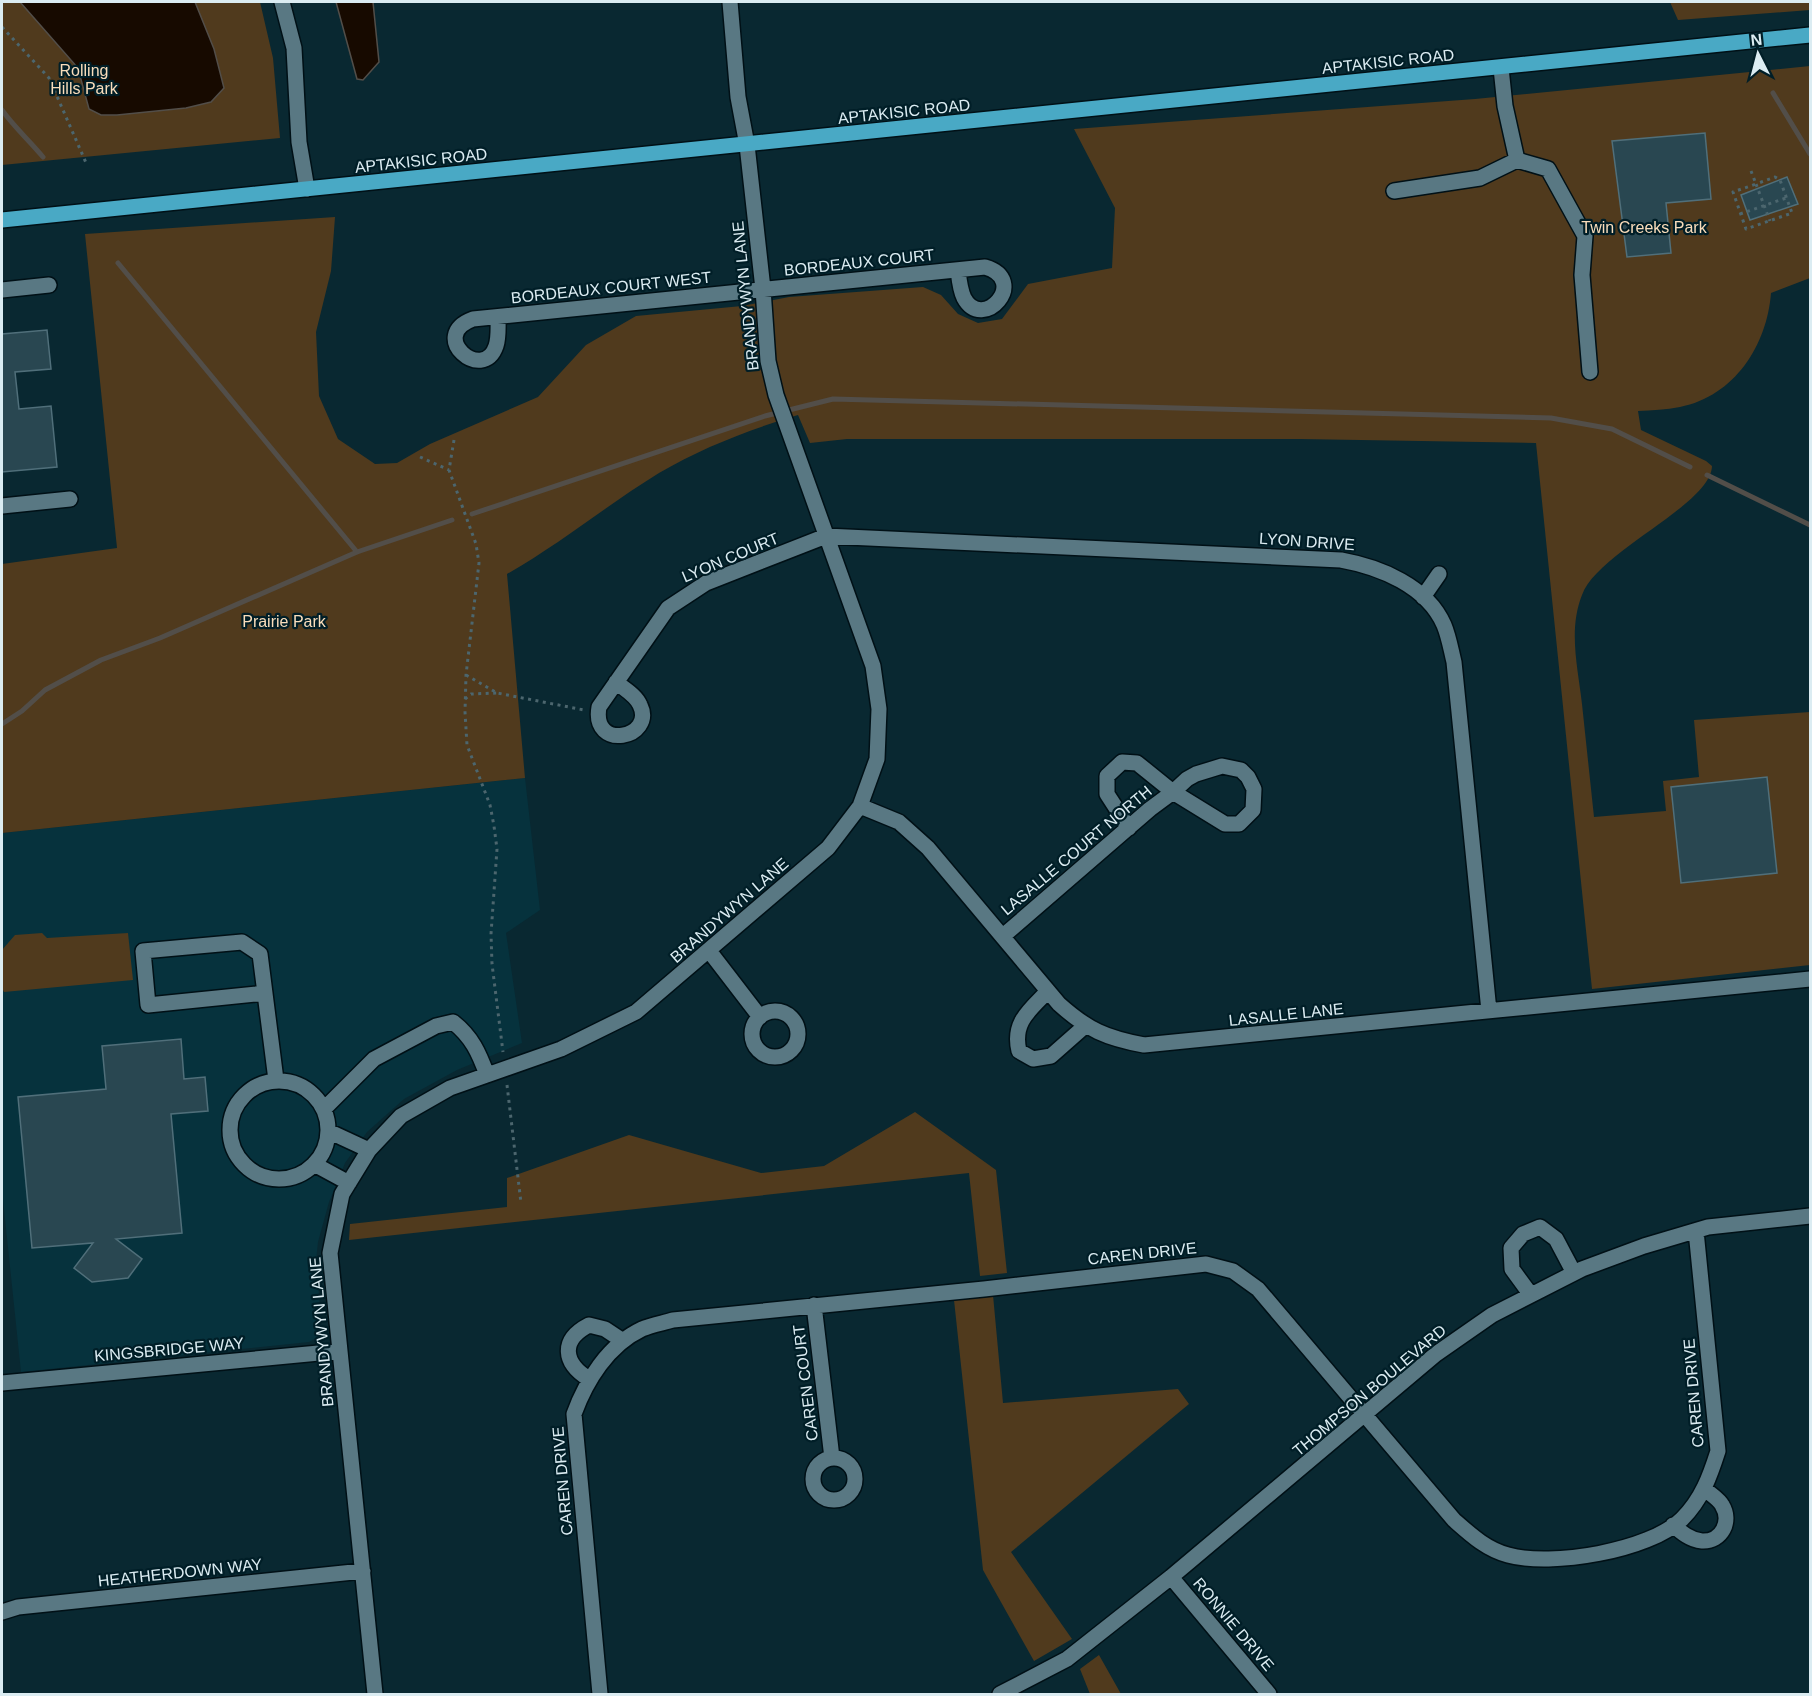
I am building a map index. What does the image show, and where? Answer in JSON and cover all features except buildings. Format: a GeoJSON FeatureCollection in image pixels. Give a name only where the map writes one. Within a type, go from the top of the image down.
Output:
{"type":"FeatureCollection","features":[{"type":"Feature","properties":{"kind":"main road","name":"APTAKISIC ROAD"},"geometry":{"type":"LineString","coordinates":[[2,220],[1810,35]]}},
{"type":"Feature","properties":{"kind":"street"},"geometry":{"type":"LineString","coordinates":[[282,2],[294,48],[299,142],[307,189]]}},
{"type":"Feature","properties":{"kind":"street","name":"BRANDYWYN LANE"},"geometry":{"type":"LineString","coordinates":[[375,1695],[330,1253],[342,1194],[369,1150],[401,1116],[450,1088],[561,1049],[636,1012],[828,848],[860,806],[877,759],[879,709],[873,666],[776,395],[768,361],[763,289],[747,145],[738,98],[730,2]]}},
{"type":"Feature","properties":{"kind":"street"},"geometry":{"type":"LineString","coordinates":[[1502,68],[1505,106],[1517,160]]}},
{"type":"Feature","properties":{"kind":"street"},"geometry":{"type":"LineString","coordinates":[[1394,191],[1480,178],[1517,160],[1548,169],[1585,236],[1582,275],[1590,372]]}},
{"type":"Feature","properties":{"kind":"street","name":"BORDEAUX COURT"},"geometry":{"type":"LineString","coordinates":[[763,289],[958,270]]}},
{"type":"Feature","properties":{"kind":"street"},"geometry":{"type":"LineString","coordinates":[[2,290],[49,285]]}},
{"type":"Feature","properties":{"kind":"street","name":"BORDEAUX COURT WEST"},"geometry":{"type":"LineString","coordinates":[[498,317],[763,289]]}},
{"type":"Feature","properties":{"kind":"street"},"geometry":{"type":"LineString","coordinates":[[2,506],[70,499]]}},
{"type":"Feature","properties":{"kind":"street","name":"LYON DRIVE"},"geometry":{"type":"LineString","coordinates":[[826,536],[1341,560],[1372,565],[1398,579],[1423,597],[1443,624],[1454,662],[1489,1011]]}},
{"type":"Feature","properties":{"kind":"street","name":"LYON COURT"},"geometry":{"type":"LineString","coordinates":[[598,712],[616,682],[668,608],[706,583],[826,536]]}},
{"type":"Feature","properties":{"kind":"street"},"geometry":{"type":"LineString","coordinates":[[1423,597],[1439,574]]}},
{"type":"Feature","properties":{"kind":"street"},"geometry":{"type":"LineString","coordinates":[[598,712],[602,727],[614,735],[628,735],[639,725],[642,711],[640,703],[616,682]]}},
{"type":"Feature","properties":{"kind":"street"},"geometry":{"type":"LineString","coordinates":[[1129,828],[1106,791],[1107,776],[1113,767],[1122,762],[1137,763],[1173,792]]}},
{"type":"Feature","properties":{"kind":"street","name":"LASALLE COURT NORTH"},"geometry":{"type":"LineString","coordinates":[[1003,936],[1129,828],[1173,792],[1202,771],[1216,767],[1233,767],[1241,770],[1251,780],[1254,789],[1253,810],[1248,818],[1239,824],[1225,824],[1173,792]]}},
{"type":"Feature","properties":{"kind":"street","name":"LASALLE LANE"},"geometry":{"type":"LineString","coordinates":[[860,806],[899,822],[928,848],[1059,1004],[1084,1026],[1108,1038],[1144,1046],[1810,978]]}},
{"type":"Feature","properties":{"kind":"street"},"geometry":{"type":"LineString","coordinates":[[265,993],[148,1005],[142,951],[242,942],[260,954],[265,993],[276,1080]]}},
{"type":"Feature","properties":{"kind":"street"},"geometry":{"type":"LineString","coordinates":[[710,951],[760,1017]]}},
{"type":"Feature","properties":{"kind":"street"},"geometry":{"type":"LineString","coordinates":[[1048,991],[1024,1016],[1015,1036],[1019,1051],[1033,1059],[1051,1056],[1084,1026]]}},
{"type":"Feature","properties":{"kind":"street"},"geometry":{"type":"LineString","coordinates":[[324,1109],[374,1059],[436,1026],[453,1022],[467,1033],[478,1050],[487,1075]]}},
{"type":"Feature","properties":{"kind":"street"},"geometry":{"type":"LineString","coordinates":[[276,1080],[305,1087],[324,1109],[328,1131],[322,1154],[302,1174],[286,1179],[270,1179],[242,1164],[233,1150],[229,1135],[230,1119],[236,1104],[246,1092],[260,1084],[276,1080]]}},
{"type":"Feature","properties":{"kind":"street"},"geometry":{"type":"LineString","coordinates":[[328,1131],[369,1150]]}},
{"type":"Feature","properties":{"kind":"street"},"geometry":{"type":"LineString","coordinates":[[314,1164],[349,1183]]}},
{"type":"Feature","properties":{"kind":"street","name":"THOMPSON BOULEVARD"},"geometry":{"type":"LineString","coordinates":[[1000,1695],[1067,1659],[1171,1577],[1436,1354],[1492,1315],[1574,1273],[1644,1246],[1696,1231],[1810,1216]]}},
{"type":"Feature","properties":{"kind":"street"},"geometry":{"type":"LineString","coordinates":[[1531,1295],[1512,1269],[1511,1248],[1523,1233],[1540,1227],[1556,1239],[1574,1273]]}},
{"type":"Feature","properties":{"kind":"street","name":"CAREN DRIVE"},"geometry":{"type":"LineString","coordinates":[[600,1695],[574,1414],[589,1379],[623,1341],[642,1329],[673,1320],[1206,1264],[1233,1271],[1258,1289],[1454,1521],[1480,1543],[1507,1555],[1536,1559],[1619,1551],[1657,1538],[1682,1519],[1705,1489],[1718,1451],[1696,1231]]}},
{"type":"Feature","properties":{"kind":"street","name":"CAREN COURT"},"geometry":{"type":"LineString","coordinates":[[814,1305],[832,1458]]}},
{"type":"Feature","properties":{"kind":"street"},"geometry":{"type":"LineString","coordinates":[[589,1379],[577,1372],[570,1361],[568,1345],[576,1332],[589,1325],[605,1329],[623,1341]]}},
{"type":"Feature","properties":{"kind":"street","name":"KINGSBRIDGE WAY"},"geometry":{"type":"LineString","coordinates":[[2,1383],[340,1351]]}},
{"type":"Feature","properties":{"kind":"street"},"geometry":{"type":"LineString","coordinates":[[1673,1526],[1686,1536],[1702,1541],[1716,1538],[1725,1529],[1728,1517],[1722,1503],[1705,1489]]}},
{"type":"Feature","properties":{"kind":"street","name":"HEATHERDOWN WAY"},"geometry":{"type":"LineString","coordinates":[[2,1612],[18,1607],[363,1571]]}},
{"type":"Feature","properties":{"kind":"street","name":"RONNIE DRIVE"},"geometry":{"type":"LineString","coordinates":[[1171,1577],[1269,1695]]}},
{"type":"Feature","properties":{"kind":"path"},"geometry":{"type":"LineString","coordinates":[[2,27],[50,78],[87,165]]}},
{"type":"Feature","properties":{"kind":"path"},"geometry":{"type":"LineString","coordinates":[[1751,171],[1770,221]]}},
{"type":"Feature","properties":{"kind":"path"},"geometry":{"type":"LineString","coordinates":[[1775,177],[1780,180],[1786,198],[1792,213],[1746,229],[1733,192],[1775,177]]}},
{"type":"Feature","properties":{"kind":"path"},"geometry":{"type":"LineString","coordinates":[[1740,214],[1786,198]]}},
{"type":"Feature","properties":{"kind":"path"},"geometry":{"type":"LineString","coordinates":[[454,440],[449,471],[476,544],[479,563],[466,675],[468,745],[490,805],[497,849],[491,934],[492,964],[521,1203]]}},
{"type":"Feature","properties":{"kind":"path"},"geometry":{"type":"LineString","coordinates":[[420,457],[449,471]]}},
{"type":"Feature","properties":{"kind":"path"},"geometry":{"type":"LineString","coordinates":[[466,675],[497,693]]}},
{"type":"Feature","properties":{"kind":"path"},"geometry":{"type":"LineString","coordinates":[[465,699],[471,694],[497,693],[598,712]]}},
{"type":"Feature","properties":{"kind":"shaded area"},"geometry":{"type":"Polygon","coordinates":[[[20,2],[195,2],[214,49],[224,88],[211,102],[186,108],[101,115],[89,109],[78,68],[20,2]]]}},
{"type":"Feature","properties":{"kind":"shaded area"},"geometry":{"type":"Polygon","coordinates":[[[336,2],[373,2],[379,62],[363,80],[357,79],[336,2]]]}},
{"type":"Feature","properties":{"kind":"shaded area"},"geometry":{"type":"Polygon","coordinates":[[[525,778],[540,910],[506,933],[522,1043],[457,1070],[404,1099],[367,1132],[345,1163],[329,1202],[318,1242],[316,1260],[321,1319],[318,1337],[309,1342],[21,1372],[2,1190],[2,833],[525,778]]]}},
{"type":"Feature","properties":{"kind":"green space","name":"Rolling Hills Park"},"geometry":{"type":"Polygon","coordinates":[[[2,2],[260,2],[273,58],[280,138],[2,165],[2,2]]]}},
{"type":"Feature","properties":{"kind":"green space"},"geometry":{"type":"Polygon","coordinates":[[[1670,2],[1810,2],[1810,10],[1678,20],[1670,2]]]}},
{"type":"Feature","properties":{"kind":"green space","name":"Prairie Park"},"geometry":{"type":"Polygon","coordinates":[[[1810,66],[1810,278],[1771,293],[1763,331],[1755,349],[1732,380],[1717,392],[1700,401],[1680,407],[1638,411],[1641,430],[1712,466],[1707,481],[1694,496],[1630,545],[1592,578],[1582,595],[1578,608],[1575,635],[1594,817],[1666,811],[1663,781],[1699,777],[1694,720],[1810,712],[1810,965],[1592,989],[1536,443],[1300,439],[847,439],[810,443],[798,415],[762,426],[675,464],[507,574],[525,778],[2,833],[2,564],[117,548],[85,234],[335,217],[331,271],[316,332],[319,396],[338,439],[375,464],[397,463],[430,444],[538,397],[586,345],[636,316],[742,306],[789,297],[923,287],[941,295],[958,314],[978,323],[1002,319],[1028,284],[1112,268],[1115,208],[1074,129],[1475,99],[1810,66]]]}},
{"type":"Feature","properties":{"kind":"green space"},"geometry":{"type":"Polygon","coordinates":[[[42,933],[47,938],[128,933],[133,980],[4,992],[2,988],[2,950],[15,935],[42,933]]]}},
{"type":"Feature","properties":{"kind":"green space"},"geometry":{"type":"Polygon","coordinates":[[[915,1112],[996,1170],[1007,1273],[980,1276],[969,1173],[349,1240],[350,1224],[507,1207],[507,1178],[629,1135],[761,1173],[824,1166],[915,1112]]]}},
{"type":"Feature","properties":{"kind":"green space"},"geometry":{"type":"Polygon","coordinates":[[[993,1295],[1003,1403],[1178,1389],[1189,1404],[1011,1552],[1072,1639],[1034,1661],[983,1570],[954,1300],[993,1295]]]}},
{"type":"Feature","properties":{"kind":"green space"},"geometry":{"type":"Polygon","coordinates":[[[1099,1655],[1121,1694],[1090,1694],[1080,1669],[1099,1655]]]}},
{"type":"Feature","properties":{"kind":"waterway"},"geometry":{"type":"LineString","coordinates":[[1773,93],[1810,154]]}},
{"type":"Feature","properties":{"kind":"waterway"},"geometry":{"type":"LineString","coordinates":[[2,110],[43,157]]}},
{"type":"Feature","properties":{"kind":"waterway"},"geometry":{"type":"LineString","coordinates":[[118,263],[357,552]]}},
{"type":"Feature","properties":{"kind":"waterway"},"geometry":{"type":"LineString","coordinates":[[472,514],[765,416],[833,399],[1551,418],[1612,429],[1690,467]]}},
{"type":"Feature","properties":{"kind":"waterway"},"geometry":{"type":"LineString","coordinates":[[1707,475],[1810,525]]}},
{"type":"Feature","properties":{"kind":"waterway"},"geometry":{"type":"LineString","coordinates":[[2,724],[22,711],[45,690],[101,660],[160,638],[357,552],[452,520]]}},
{"type":"Feature","properties":{"kind":"park label","name":"Twin Creeks Park"},"geometry":{"type":"Point","coordinates":[1644,227]}}]}
